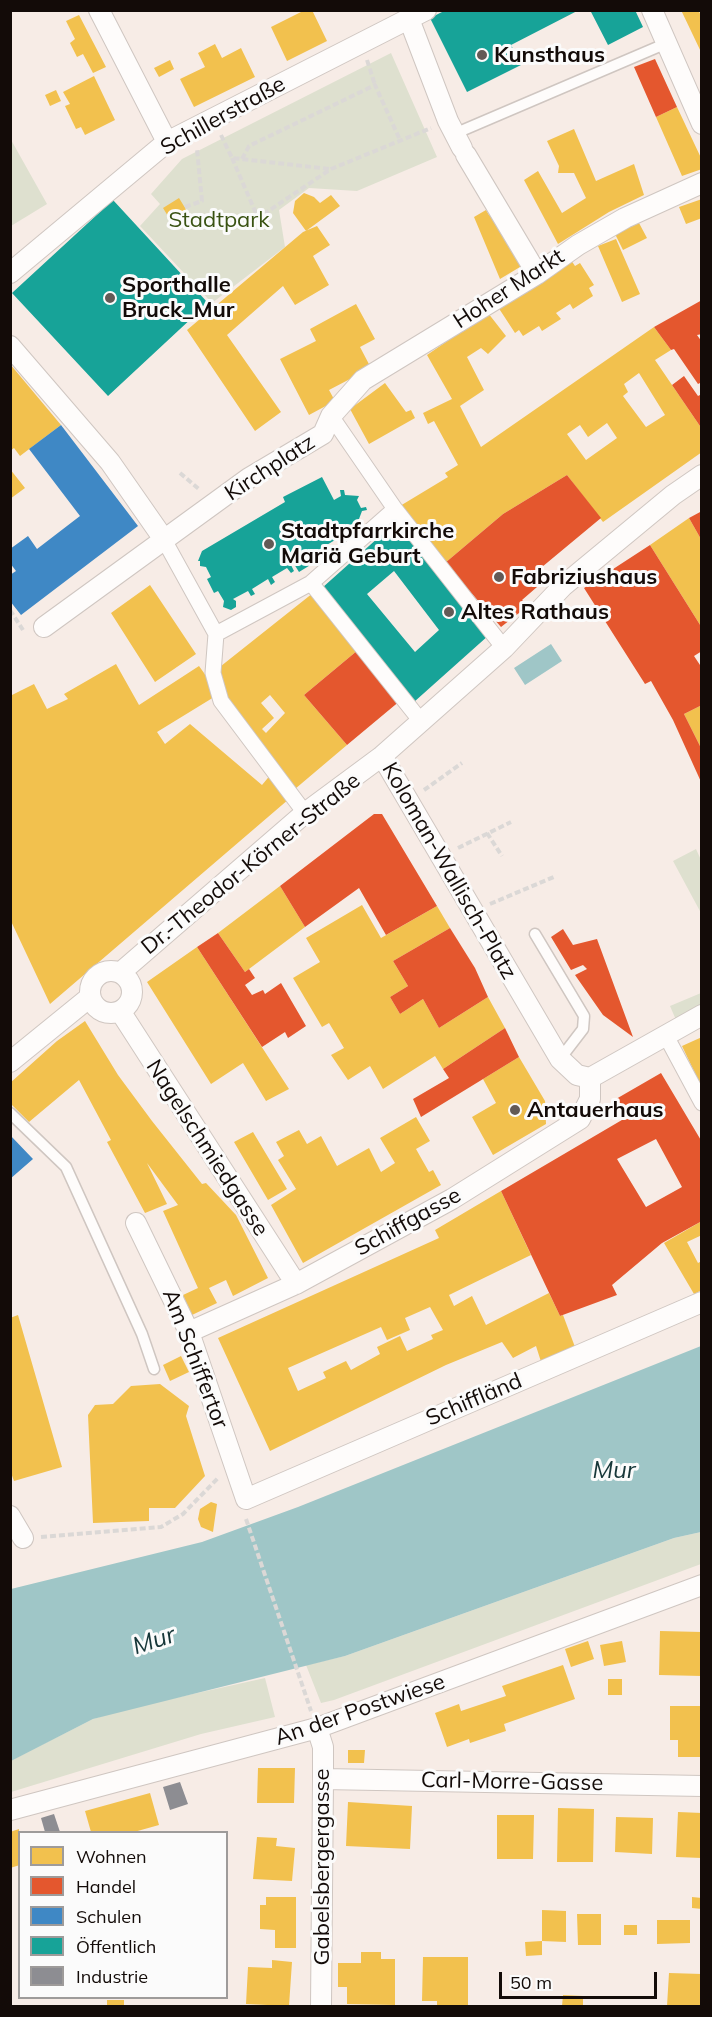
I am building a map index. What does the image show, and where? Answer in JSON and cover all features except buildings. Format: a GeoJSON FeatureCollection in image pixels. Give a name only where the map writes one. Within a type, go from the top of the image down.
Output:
{"type":"FeatureCollection","features":[{"type":"Feature","properties":{"kind":"street"},"geometry":{"type":"LineString","coordinates":[[99,10],[167,142]]}},
{"type":"Feature","properties":{"kind":"street"},"geometry":{"type":"LineString","coordinates":[[652,10],[702,124]]}},
{"type":"Feature","properties":{"kind":"street"},"geometry":{"type":"LineString","coordinates":[[418,15],[458,139],[537,274]]}},
{"type":"Feature","properties":{"kind":"street","name":"Schillerstraße"},"geometry":{"type":"LineString","coordinates":[[10,273],[167,142],[418,15]]}},
{"type":"Feature","properties":{"kind":"street","name":"Hoher Markt"},"geometry":{"type":"LineString","coordinates":[[331,416],[363,380],[537,274],[578,245],[625,218],[702,183]]}},
{"type":"Feature","properties":{"kind":"street"},"geometry":{"type":"LineString","coordinates":[[10,346],[110,462],[163,538],[216,634],[213,673],[221,701],[305,813]]}},
{"type":"Feature","properties":{"kind":"street","name":"Kirchplatz"},"geometry":{"type":"LineString","coordinates":[[331,416],[394,509],[504,648]]}},
{"type":"Feature","properties":{"kind":"street","name":"Kirchplatz"},"geometry":{"type":"LineString","coordinates":[[44,627],[163,538],[249,478],[323,434],[331,416]]}},
{"type":"Feature","properties":{"kind":"street","name":"Koloman-Wallisch-Platz"},"geometry":{"type":"LineString","coordinates":[[590,1078],[577,1075],[560,1059],[382,756],[504,648],[563,586],[673,495],[702,476]]}},
{"type":"Feature","properties":{"kind":"street"},"geometry":{"type":"LineString","coordinates":[[216,634],[311,582],[394,509]]}},
{"type":"Feature","properties":{"kind":"street"},"geometry":{"type":"LineString","coordinates":[[311,582],[420,720]]}},
{"type":"Feature","properties":{"kind":"street","name":"Dr.-Theodor-Körner-Straße"},"geometry":{"type":"LineString","coordinates":[[120,973],[305,813],[382,756]]}},
{"type":"Feature","properties":{"kind":"street"},"geometry":{"type":"LineString","coordinates":[[10,1062],[90,998],[91,987],[98,976],[110,971],[120,973],[128,979],[133,992],[128,1005],[120,1011],[102,1011],[90,998]]}},
{"type":"Feature","properties":{"kind":"street","name":"Nagelschmiedgasse"},"geometry":{"type":"LineString","coordinates":[[120,1011],[296,1284]]}},
{"type":"Feature","properties":{"kind":"street"},"geometry":{"type":"LineString","coordinates":[[590,1078],[668,1038],[702,1015]]}},
{"type":"Feature","properties":{"kind":"street"},"geometry":{"type":"LineString","coordinates":[[668,1038],[702,1103]]}},
{"type":"Feature","properties":{"kind":"street","name":"Schiffgasse"},"geometry":{"type":"LineString","coordinates":[[189,1332],[296,1284],[452,1199],[580,1119],[590,1099],[590,1078]]}},
{"type":"Feature","properties":{"kind":"street","name":"Am Schiffertor"},"geometry":{"type":"LineString","coordinates":[[136,1223],[189,1332],[234,1462],[245,1506]]}},
{"type":"Feature","properties":{"kind":"street","name":"Schiffländ"},"geometry":{"type":"LineString","coordinates":[[245,1506],[702,1302]]}},
{"type":"Feature","properties":{"kind":"street"},"geometry":{"type":"LineString","coordinates":[[10,1516],[23,1538]]}},
{"type":"Feature","properties":{"kind":"street","name":"An der Postwiese"},"geometry":{"type":"LineString","coordinates":[[10,1810],[317,1728],[702,1585]]}},
{"type":"Feature","properties":{"kind":"street","name":"Gabelsbergergasse"},"geometry":{"type":"LineString","coordinates":[[317,1728],[322,1747],[324,1779],[321,2007]]}},
{"type":"Feature","properties":{"kind":"street","name":"Carl-Morre-Gasse"},"geometry":{"type":"LineString","coordinates":[[324,1779],[702,1786]]}},
{"type":"Feature","properties":{"kind":"lane"},"geometry":{"type":"LineString","coordinates":[[458,139],[667,43]]}},
{"type":"Feature","properties":{"kind":"lane"},"geometry":{"type":"LineString","coordinates":[[535,934],[584,1016],[583,1029],[560,1059]]}},
{"type":"Feature","properties":{"kind":"lane"},"geometry":{"type":"LineString","coordinates":[[10,1113],[66,1167],[142,1334],[153,1369]]}},
{"type":"Feature","properties":{"kind":"path"},"geometry":{"type":"LineString","coordinates":[[242,159],[249,146],[375,85],[400,140]]}},
{"type":"Feature","properties":{"kind":"path"},"geometry":{"type":"LineString","coordinates":[[213,118],[258,218],[331,169],[400,140],[458,139]]}},
{"type":"Feature","properties":{"kind":"path"},"geometry":{"type":"LineString","coordinates":[[185,207],[202,201],[198,151],[189,130]]}},
{"type":"Feature","properties":{"kind":"path"},"geometry":{"type":"LineString","coordinates":[[232,158],[331,169]]}},
{"type":"Feature","properties":{"kind":"path"},"geometry":{"type":"LineString","coordinates":[[180,473],[198,487]]}},
{"type":"Feature","properties":{"kind":"path"},"geometry":{"type":"LineString","coordinates":[[408,801],[462,763]]}},
{"type":"Feature","properties":{"kind":"path"},"geometry":{"type":"LineString","coordinates":[[441,857],[511,822]]}},
{"type":"Feature","properties":{"kind":"path"},"geometry":{"type":"LineString","coordinates":[[487,833],[502,856]]}},
{"type":"Feature","properties":{"kind":"path"},"geometry":{"type":"LineString","coordinates":[[474,912],[505,896],[555,876]]}},
{"type":"Feature","properties":{"kind":"path"},"geometry":{"type":"LineString","coordinates":[[23,1538],[91,1535],[161,1527],[183,1514],[234,1462]]}},
{"type":"Feature","properties":{"kind":"path"},"geometry":{"type":"LineString","coordinates":[[245,1506],[306,1696]]}},
{"type":"Feature","properties":{"kind":"green space","name":"Stadtpark"},"geometry":{"type":"Polygon","coordinates":[[[391,53],[437,157],[357,191],[309,188],[279,210],[285,247],[212,303],[140,226],[160,204],[151,194],[182,159],[391,53]]]}},
{"type":"Feature","properties":{"kind":"green space"},"geometry":{"type":"Polygon","coordinates":[[[10,138],[47,204],[11,226],[10,226],[10,138]]]}},
{"type":"Feature","properties":{"kind":"green space"},"geometry":{"type":"Polygon","coordinates":[[[696,849],[701,860],[701,913],[673,861],[696,849]]]}},
{"type":"Feature","properties":{"kind":"green space"},"geometry":{"type":"Polygon","coordinates":[[[701,993],[701,1015],[679,1027],[670,1006],[701,993]]]}},
{"type":"Feature","properties":{"kind":"green space"},"geometry":{"type":"Polygon","coordinates":[[[701,1532],[701,1564],[334,1700],[321,1703],[306,1665],[345,1656],[674,1538],[701,1532]]]}},
{"type":"Feature","properties":{"kind":"green space"},"geometry":{"type":"Polygon","coordinates":[[[265,1678],[275,1717],[201,1734],[11,1792],[10,1761],[93,1719],[125,1709],[265,1678]]]}},
{"type":"Feature","properties":{"kind":"water"},"geometry":{"type":"Polygon","coordinates":[[[551,644],[562,661],[525,685],[514,668],[551,644]]]}},
{"type":"Feature","properties":{"kind":"water","name":"Mur"},"geometry":{"type":"Polygon","coordinates":[[[701,1346],[701,1532],[674,1538],[345,1656],[93,1719],[11,1761],[11,1589],[202,1542],[298,1507],[701,1346]]]}},
{"type":"Feature","properties":{"kind":"place","name":"Kunsthaus"},"geometry":{"type":"Point","coordinates":[482,55]}},
{"type":"Feature","properties":{"kind":"place","name":"Sporthalle Bruck_Mur"},"geometry":{"type":"Point","coordinates":[110,298]}},
{"type":"Feature","properties":{"kind":"place","name":"Stadtpfarrkirche Mariä Geburt"},"geometry":{"type":"Point","coordinates":[269,544]}},
{"type":"Feature","properties":{"kind":"place","name":"Fabriziushaus"},"geometry":{"type":"Point","coordinates":[499,577]}},
{"type":"Feature","properties":{"kind":"place","name":"Altes Rathaus"},"geometry":{"type":"Point","coordinates":[449,612]}},
{"type":"Feature","properties":{"kind":"place","name":"Antauerhaus"},"geometry":{"type":"Point","coordinates":[515,1110]}}]}
